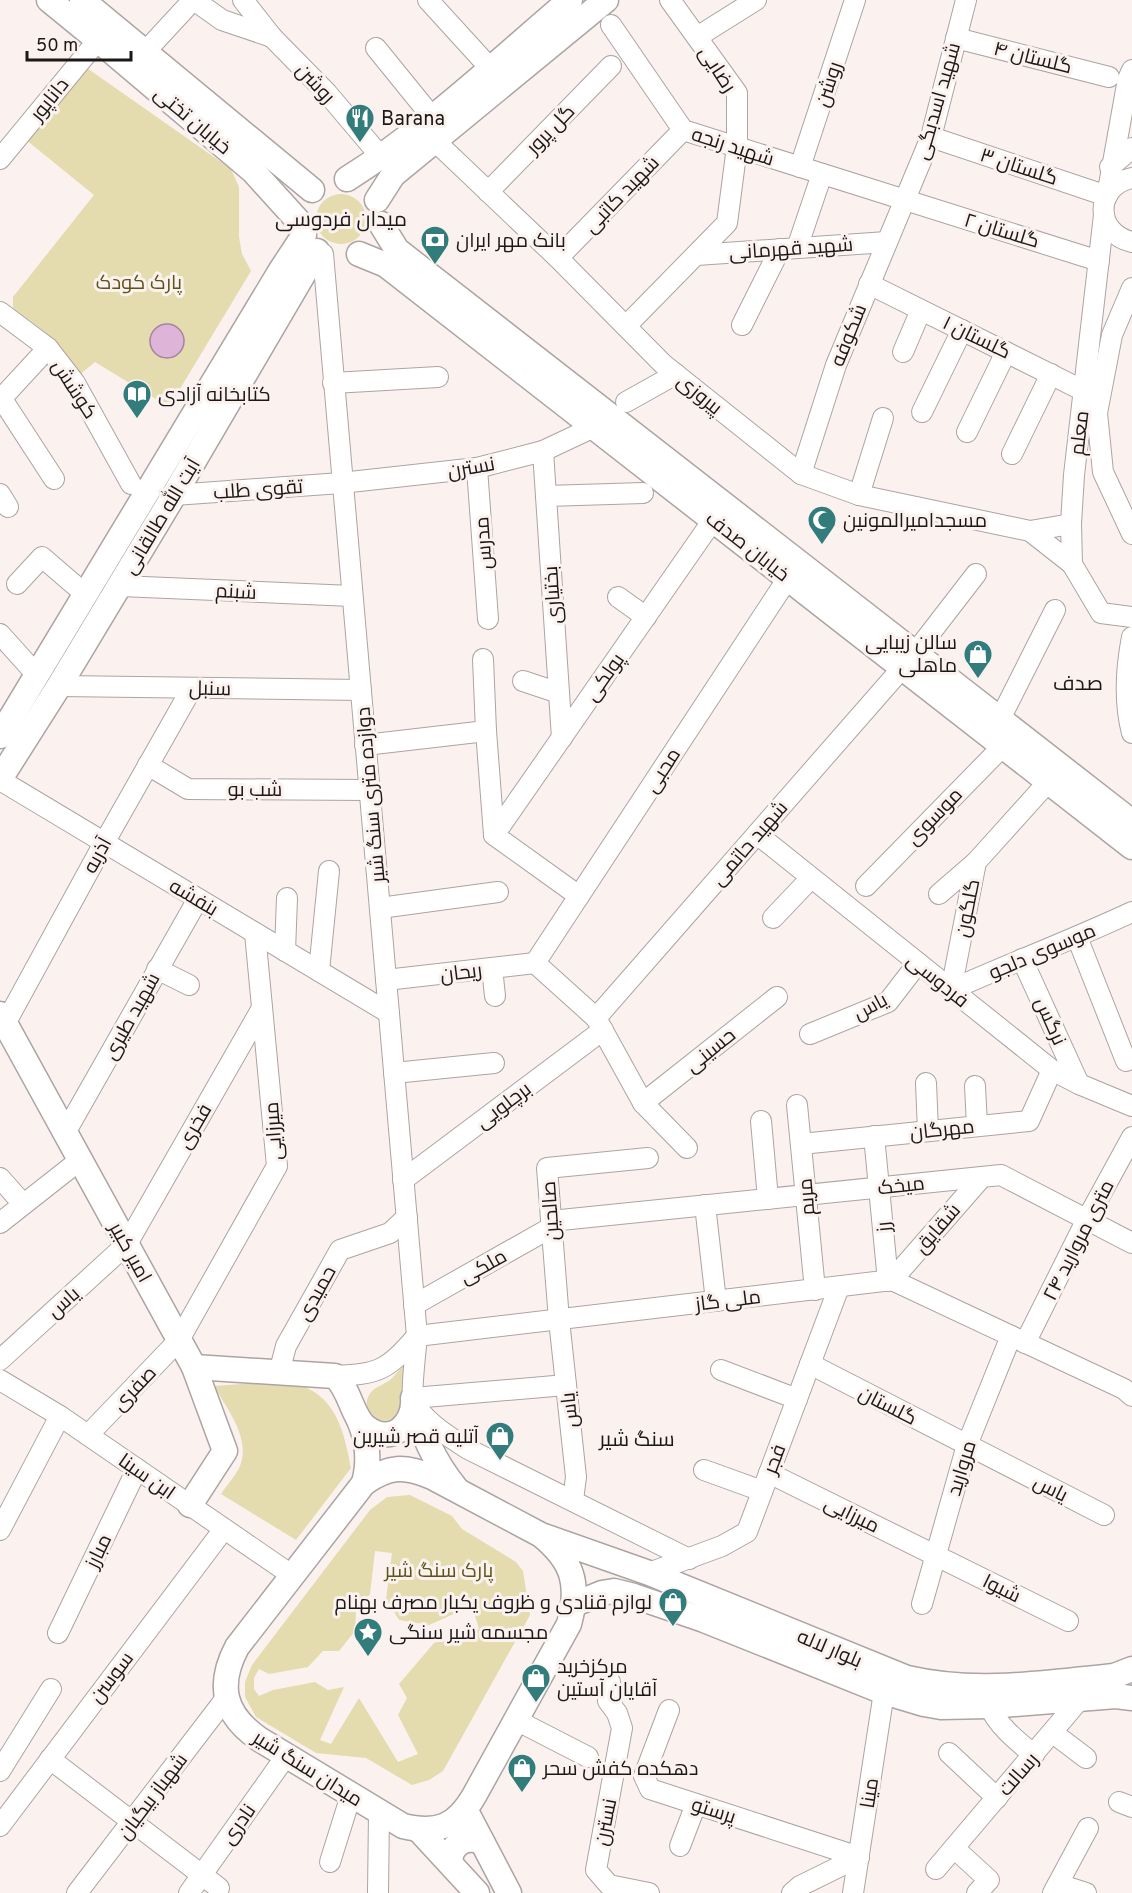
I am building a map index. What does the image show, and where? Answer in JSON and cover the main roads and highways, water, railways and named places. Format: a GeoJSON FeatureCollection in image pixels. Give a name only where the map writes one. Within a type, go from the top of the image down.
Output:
{"type":"FeatureCollection","features":[{"type":"Feature","properties":{"kind":"main road","name":"خیابان تختی"},"geometry":{"type":"LineString","coordinates":[[49,0],[253,171],[311,241]]}},
{"type":"Feature","properties":{"kind":"main road","name":"خیابان تختی"},"geometry":{"type":"LineString","coordinates":[[82,0],[312,190]]}},
{"type":"Feature","properties":{"kind":"main road"},"geometry":{"type":"LineString","coordinates":[[347,178],[381,158],[570,0]]}},
{"type":"Feature","properties":{"kind":"main road"},"geometry":{"type":"LineString","coordinates":[[377,200],[393,175],[606,0]]}},
{"type":"Feature","properties":{"kind":"main road"},"geometry":{"type":"LineString","coordinates":[[335,178],[347,178],[359,182],[369,190],[377,200],[381,212],[381,224],[377,236],[369,247],[347,258],[334,258],[311,241],[301,212],[312,190],[322,182],[335,178]]}},
{"type":"Feature","properties":{"kind":"main road","name":"خیابان صدف"},"geometry":{"type":"LineString","coordinates":[[381,224],[397,250],[909,660],[1003,746],[1132,847]]}},
{"type":"Feature","properties":{"kind":"main road","name":"آیت الله طالقانی"},"geometry":{"type":"LineString","coordinates":[[10,734],[59,686],[174,495],[311,241]]}},
{"type":"Feature","properties":{"kind":"main road","name":"آیت الله طالقانی"},"geometry":{"type":"LineString","coordinates":[[0,780],[10,734],[36,674],[311,241]]}},
{"type":"Feature","properties":{"kind":"main road","name":"خیابان صدف"},"geometry":{"type":"LineString","coordinates":[[359,254],[386,265],[788,578],[1000,719],[1132,822]]}},
{"type":"Feature","properties":{"kind":"main road","name":"امیر کبیر"},"geometry":{"type":"LineString","coordinates":[[2,1019],[194,1367],[225,1451],[190,1505]]}},
{"type":"Feature","properties":{"kind":"main road"},"geometry":{"type":"LineString","coordinates":[[194,1367],[335,1376],[348,1393],[364,1432],[368,1455],[368,1469],[364,1483]]}},
{"type":"Feature","properties":{"kind":"main road"},"geometry":{"type":"LineString","coordinates":[[359,1420],[373,1432],[391,1433],[407,1424],[412,1416],[413,1398],[426,1440],[459,1492]]}},
{"type":"Feature","properties":{"kind":"main road"},"geometry":{"type":"LineString","coordinates":[[364,1483],[379,1473],[397,1468],[415,1470],[541,1535],[557,1548],[568,1564],[575,1584],[575,1604],[569,1624],[466,1811],[453,1822],[437,1829],[420,1830]]}},
{"type":"Feature","properties":{"kind":"main road","name":"میدان سنگ شیر"},"geometry":{"type":"LineString","coordinates":[[364,1483],[237,1647],[229,1663],[225,1681],[226,1698],[233,1715],[244,1729],[403,1826],[420,1830]]}},
{"type":"Feature","properties":{"kind":"main road","name":"بلوار لاله"},"geometry":{"type":"LineString","coordinates":[[541,1535],[649,1573],[889,1672],[924,1682],[966,1686],[1035,1684],[1114,1676],[1132,1669]]}},
{"type":"Feature","properties":{"kind":"main road"},"geometry":{"type":"LineString","coordinates":[[575,1604],[602,1593],[614,1591],[649,1573]]}},
{"type":"Feature","properties":{"kind":"main road","name":"بلوار لاله"},"geometry":{"type":"LineString","coordinates":[[614,1591],[704,1620],[884,1692],[940,1707],[989,1706],[1116,1696],[1132,1698]]}},
{"type":"Feature","properties":{"kind":"main road"},"geometry":{"type":"LineString","coordinates":[[466,1811],[509,1893]]}},
{"type":"Feature","properties":{"kind":"main road"},"geometry":{"type":"LineString","coordinates":[[420,1830],[477,1893]]}},
{"type":"Feature","properties":{"kind":"main road"},"geometry":{"type":"LineString","coordinates":[[450,1863],[452,1851],[460,1842],[471,1839],[482,1842]]}},
{"type":"Feature","properties":{"kind":"place","name":"Barana"},"geometry":{"type":"Point","coordinates":[360,144]}},
{"type":"Feature","properties":{"kind":"place","name":"بانک مهر ایران"},"geometry":{"type":"Point","coordinates":[435,266]}},
{"type":"Feature","properties":{"kind":"place","name":"کتابخانه آزادی"},"geometry":{"type":"Point","coordinates":[137,420]}},
{"type":"Feature","properties":{"kind":"place","name":"مسجدامیرالمونین"},"geometry":{"type":"Point","coordinates":[822,546]}},
{"type":"Feature","properties":{"kind":"place","name":"سالن زیبایی ماهلی"},"geometry":{"type":"Point","coordinates":[978,680]}},
{"type":"Feature","properties":{"kind":"place","name":"آتلیه قصر شیرین"},"geometry":{"type":"Point","coordinates":[500,1462]}},
{"type":"Feature","properties":{"kind":"place","name":"لوازم قنادی و ظروف یکبار مصرف بهنام"},"geometry":{"type":"Point","coordinates":[673,1628]}},
{"type":"Feature","properties":{"kind":"place","name":"مجسمه شیر سنگی"},"geometry":{"type":"Point","coordinates":[368,1658]}},
{"type":"Feature","properties":{"kind":"place","name":"مرکزخرید آقایان آستین"},"geometry":{"type":"Point","coordinates":[536,1704]}},
{"type":"Feature","properties":{"kind":"place","name":"دهکده کفش سحر"},"geometry":{"type":"Point","coordinates":[522,1794]}},
{"type":"Feature","properties":{"kind":"district","name":"میدان فردوسی"},"geometry":{"type":"Point","coordinates":[341,219]}},
{"type":"Feature","properties":{"kind":"district","name":"صدف"},"geometry":{"type":"Point","coordinates":[1078,683]}},
{"type":"Feature","properties":{"kind":"district","name":"سنگ شیر"},"geometry":{"type":"Point","coordinates":[637,1439]}},
{"type":"Feature","properties":{"kind":"park label","name":"پارک کودک"},"geometry":{"type":"Point","coordinates":[139,282]}},
{"type":"Feature","properties":{"kind":"park label","name":"پارک سنگ شیر"},"geometry":{"type":"Point","coordinates":[439,1570]}}]}
